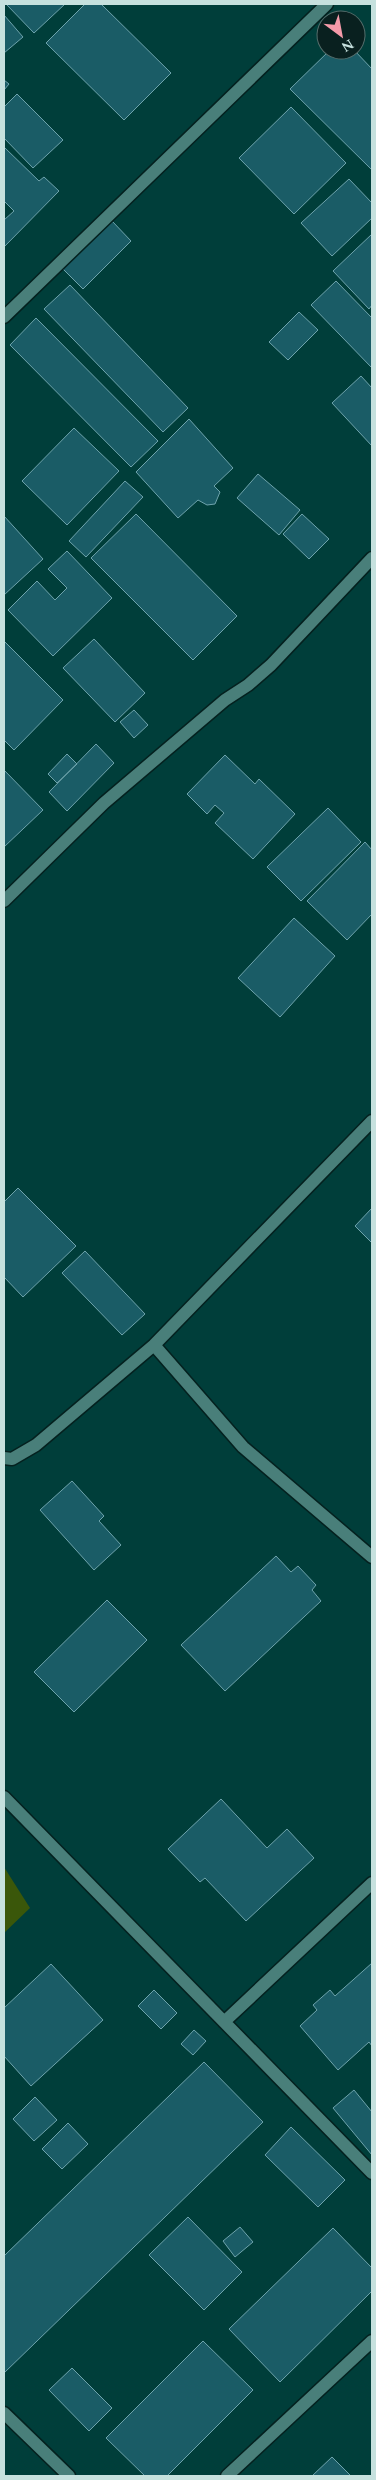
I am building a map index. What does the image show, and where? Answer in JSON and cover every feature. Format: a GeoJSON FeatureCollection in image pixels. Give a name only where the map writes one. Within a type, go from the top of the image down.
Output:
{"type":"FeatureCollection","features":[{"type":"Feature","properties":{"kind":"street"},"geometry":{"type":"LineString","coordinates":[[4,317],[327,4]]}},
{"type":"Feature","properties":{"kind":"street"},"geometry":{"type":"LineString","coordinates":[[4,901],[104,804],[225,700],[248,686],[271,666],[372,558]]}},
{"type":"Feature","properties":{"kind":"street"},"geometry":{"type":"LineString","coordinates":[[4,1458],[12,1459],[36,1445],[154,1346],[372,1121]]}},
{"type":"Feature","properties":{"kind":"street"},"geometry":{"type":"LineString","coordinates":[[154,1346],[243,1447],[372,1557]]}},
{"type":"Feature","properties":{"kind":"street"},"geometry":{"type":"LineString","coordinates":[[4,1797],[372,2173]]}},
{"type":"Feature","properties":{"kind":"street"},"geometry":{"type":"LineString","coordinates":[[224,2022],[372,1883]]}},
{"type":"Feature","properties":{"kind":"street"},"geometry":{"type":"LineString","coordinates":[[227,2476],[372,2341]]}},
{"type":"Feature","properties":{"kind":"street"},"geometry":{"type":"LineString","coordinates":[[4,2413],[69,2476]]}},
{"type":"Feature","properties":{"kind":"green space"},"geometry":{"type":"Polygon","coordinates":[[[4,1867],[30,1908],[4,1933],[4,1867]]]}},
{"type":"Feature","properties":{"kind":"building"},"geometry":{"type":"Polygon","coordinates":[[[6,4],[65,4],[34,33],[6,4]]]}},
{"type":"Feature","properties":{"kind":"building"},"geometry":{"type":"Polygon","coordinates":[[[85,4],[101,4],[171,73],[124,120],[46,43],[85,4]]]}},
{"type":"Feature","properties":{"kind":"building"},"geometry":{"type":"Polygon","coordinates":[[[4,15],[23,37],[4,53],[4,15]]]}},
{"type":"Feature","properties":{"kind":"building"},"geometry":{"type":"Polygon","coordinates":[[[320,60],[363,60],[372,69],[372,170],[290,89],[320,60]]]}},
{"type":"Feature","properties":{"kind":"building"},"geometry":{"type":"Polygon","coordinates":[[[4,80],[9,84],[4,90],[4,80]]]}},
{"type":"Feature","properties":{"kind":"building"},"geometry":{"type":"Polygon","coordinates":[[[17,94],[63,140],[33,168],[4,138],[4,107],[17,94]]]}},
{"type":"Feature","properties":{"kind":"building"},"geometry":{"type":"Polygon","coordinates":[[[291,107],[346,163],[294,214],[239,158],[291,107]]]}},
{"type":"Feature","properties":{"kind":"building"},"geometry":{"type":"Polygon","coordinates":[[[4,147],[39,181],[44,177],[59,191],[4,247],[4,220],[14,211],[4,201],[4,147]]]}},
{"type":"Feature","properties":{"kind":"building"},"geometry":{"type":"Polygon","coordinates":[[[349,179],[372,203],[372,218],[332,256],[301,223],[349,179]]]}},
{"type":"Feature","properties":{"kind":"building"},"geometry":{"type":"Polygon","coordinates":[[[112,221],[131,241],[83,289],[63,269],[112,221]]]}},
{"type":"Feature","properties":{"kind":"building"},"geometry":{"type":"Polygon","coordinates":[[[372,234],[372,305],[369,309],[333,271],[372,234]]]}},
{"type":"Feature","properties":{"kind":"building"},"geometry":{"type":"Polygon","coordinates":[[[336,281],[372,318],[372,368],[311,305],[336,281]]]}},
{"type":"Feature","properties":{"kind":"building"},"geometry":{"type":"Polygon","coordinates":[[[70,285],[188,408],[163,432],[44,309],[70,285]]]}},
{"type":"Feature","properties":{"kind":"building"},"geometry":{"type":"Polygon","coordinates":[[[299,312],[318,330],[288,360],[269,342],[299,312]]]}},
{"type":"Feature","properties":{"kind":"building"},"geometry":{"type":"Polygon","coordinates":[[[36,318],[158,441],[131,467],[10,345],[36,318]]]}},
{"type":"Feature","properties":{"kind":"building"},"geometry":{"type":"Polygon","coordinates":[[[361,376],[372,388],[372,446],[332,403],[361,376]]]}},
{"type":"Feature","properties":{"kind":"building"},"geometry":{"type":"Polygon","coordinates":[[[189,419],[233,468],[214,486],[220,492],[215,504],[207,505],[198,500],[178,518],[136,472],[189,419]]]}},
{"type":"Feature","properties":{"kind":"building"},"geometry":{"type":"Polygon","coordinates":[[[74,428],[119,471],[67,525],[22,481],[74,428]]]}},
{"type":"Feature","properties":{"kind":"building"},"geometry":{"type":"Polygon","coordinates":[[[258,474],[300,510],[279,535],[237,498],[258,474]]]}},
{"type":"Feature","properties":{"kind":"building"},"geometry":{"type":"Polygon","coordinates":[[[125,481],[143,497],[86,557],[69,541],[125,481]]]}},
{"type":"Feature","properties":{"kind":"building"},"geometry":{"type":"Polygon","coordinates":[[[136,514],[237,616],[193,660],[91,558],[136,514]]]}},
{"type":"Feature","properties":{"kind":"building"},"geometry":{"type":"Polygon","coordinates":[[[302,514],[329,539],[309,559],[283,534],[302,514]]]}},
{"type":"Feature","properties":{"kind":"building"},"geometry":{"type":"Polygon","coordinates":[[[4,516],[43,559],[4,595],[4,516]]]}},
{"type":"Feature","properties":{"kind":"building"},"geometry":{"type":"Polygon","coordinates":[[[67,551],[112,598],[53,656],[8,610],[37,581],[55,600],[67,588],[48,569],[67,551]]]}},
{"type":"Feature","properties":{"kind":"building"},"geometry":{"type":"Polygon","coordinates":[[[94,639],[145,693],[115,722],[63,668],[94,639]]]}},
{"type":"Feature","properties":{"kind":"building"},"geometry":{"type":"Polygon","coordinates":[[[4,641],[63,700],[14,750],[4,740],[4,641]]]}},
{"type":"Feature","properties":{"kind":"building"},"geometry":{"type":"Polygon","coordinates":[[[134,710],[148,725],[134,738],[120,722],[134,710]]]}},
{"type":"Feature","properties":{"kind":"building"},"geometry":{"type":"Polygon","coordinates":[[[96,744],[114,763],[67,811],[49,792],[96,744]]]}},
{"type":"Feature","properties":{"kind":"building"},"geometry":{"type":"Polygon","coordinates":[[[67,754],[77,764],[57,783],[48,774],[67,754]]]}},
{"type":"Feature","properties":{"kind":"building"},"geometry":{"type":"Polygon","coordinates":[[[225,755],[255,784],[259,779],[295,814],[253,859],[215,823],[224,813],[215,805],[207,814],[187,794],[225,755]]]}},
{"type":"Feature","properties":{"kind":"building"},"geometry":{"type":"Polygon","coordinates":[[[4,770],[43,810],[4,847],[4,770]]]}},
{"type":"Feature","properties":{"kind":"building"},"geometry":{"type":"Polygon","coordinates":[[[328,808],[361,842],[301,901],[267,867],[328,808]]]}},
{"type":"Feature","properties":{"kind":"building"},"geometry":{"type":"Polygon","coordinates":[[[365,842],[372,850],[372,914],[347,940],[307,901],[365,842]]]}},
{"type":"Feature","properties":{"kind":"building"},"geometry":{"type":"Polygon","coordinates":[[[294,918],[335,956],[280,1017],[238,978],[294,918]]]}},
{"type":"Feature","properties":{"kind":"building"},"geometry":{"type":"Polygon","coordinates":[[[18,1188],[76,1246],[23,1297],[4,1277],[4,1202],[18,1188]]]}},
{"type":"Feature","properties":{"kind":"building"},"geometry":{"type":"Polygon","coordinates":[[[372,1208],[372,1243],[355,1226],[372,1208]]]}},
{"type":"Feature","properties":{"kind":"building"},"geometry":{"type":"Polygon","coordinates":[[[85,1251],[145,1314],[122,1335],[62,1273],[85,1251]]]}},
{"type":"Feature","properties":{"kind":"building"},"geometry":{"type":"Polygon","coordinates":[[[72,1481],[104,1516],[99,1521],[121,1545],[94,1570],[40,1510],[72,1481]]]}},
{"type":"Feature","properties":{"kind":"building"},"geometry":{"type":"Polygon","coordinates":[[[276,1556],[291,1572],[298,1566],[316,1585],[312,1590],[321,1601],[225,1691],[181,1645],[276,1556]]]}},
{"type":"Feature","properties":{"kind":"building"},"geometry":{"type":"Polygon","coordinates":[[[107,1600],[147,1640],[74,1712],[34,1672],[107,1600]]]}},
{"type":"Feature","properties":{"kind":"building"},"geometry":{"type":"Polygon","coordinates":[[[221,1799],[267,1848],[287,1829],[314,1858],[246,1921],[205,1878],[200,1882],[168,1849],[221,1799]]]}},
{"type":"Feature","properties":{"kind":"building"},"geometry":{"type":"Polygon","coordinates":[[[372,1963],[372,2046],[369,2042],[338,2070],[300,2026],[317,2010],[313,2005],[330,1990],[335,1996],[372,1963]]]}},
{"type":"Feature","properties":{"kind":"building"},"geometry":{"type":"Polygon","coordinates":[[[51,1964],[103,2020],[31,2086],[4,2056],[4,2008],[51,1964]]]}},
{"type":"Feature","properties":{"kind":"building"},"geometry":{"type":"Polygon","coordinates":[[[154,1990],[177,2013],[161,2029],[138,2006],[154,1990]]]}},
{"type":"Feature","properties":{"kind":"building"},"geometry":{"type":"Polygon","coordinates":[[[194,2030],[206,2041],[193,2055],[181,2044],[194,2030]]]}},
{"type":"Feature","properties":{"kind":"building"},"geometry":{"type":"Polygon","coordinates":[[[204,2062],[263,2122],[4,2373],[4,2256],[204,2062]]]}},
{"type":"Feature","properties":{"kind":"building"},"geometry":{"type":"Polygon","coordinates":[[[354,2090],[372,2112],[372,2155],[333,2108],[354,2090]]]}},
{"type":"Feature","properties":{"kind":"building"},"geometry":{"type":"Polygon","coordinates":[[[35,2097],[57,2120],[34,2141],[13,2119],[35,2097]]]}},
{"type":"Feature","properties":{"kind":"building"},"geometry":{"type":"Polygon","coordinates":[[[68,2123],[88,2144],[62,2169],[42,2149],[68,2123]]]}},
{"type":"Feature","properties":{"kind":"building"},"geometry":{"type":"Polygon","coordinates":[[[291,2127],[345,2180],[318,2207],[265,2155],[291,2127]]]}},
{"type":"Feature","properties":{"kind":"building"},"geometry":{"type":"Polygon","coordinates":[[[188,2217],[242,2272],[204,2310],[149,2255],[188,2217]]]}},
{"type":"Feature","properties":{"kind":"building"},"geometry":{"type":"Polygon","coordinates":[[[240,2227],[253,2242],[235,2257],[223,2241],[240,2227]]]}},
{"type":"Feature","properties":{"kind":"building"},"geometry":{"type":"Polygon","coordinates":[[[333,2228],[372,2268],[372,2291],[280,2382],[229,2329],[333,2228]]]}},
{"type":"Feature","properties":{"kind":"building"},"geometry":{"type":"Polygon","coordinates":[[[203,2341],[253,2390],[167,2476],[145,2476],[106,2438],[203,2341]]]}},
{"type":"Feature","properties":{"kind":"building"},"geometry":{"type":"Polygon","coordinates":[[[72,2368],[112,2408],[89,2431],[49,2390],[72,2368]]]}},
{"type":"Feature","properties":{"kind":"building"},"geometry":{"type":"Polygon","coordinates":[[[332,2457],[351,2476],[312,2476],[332,2457]]]}}]}
